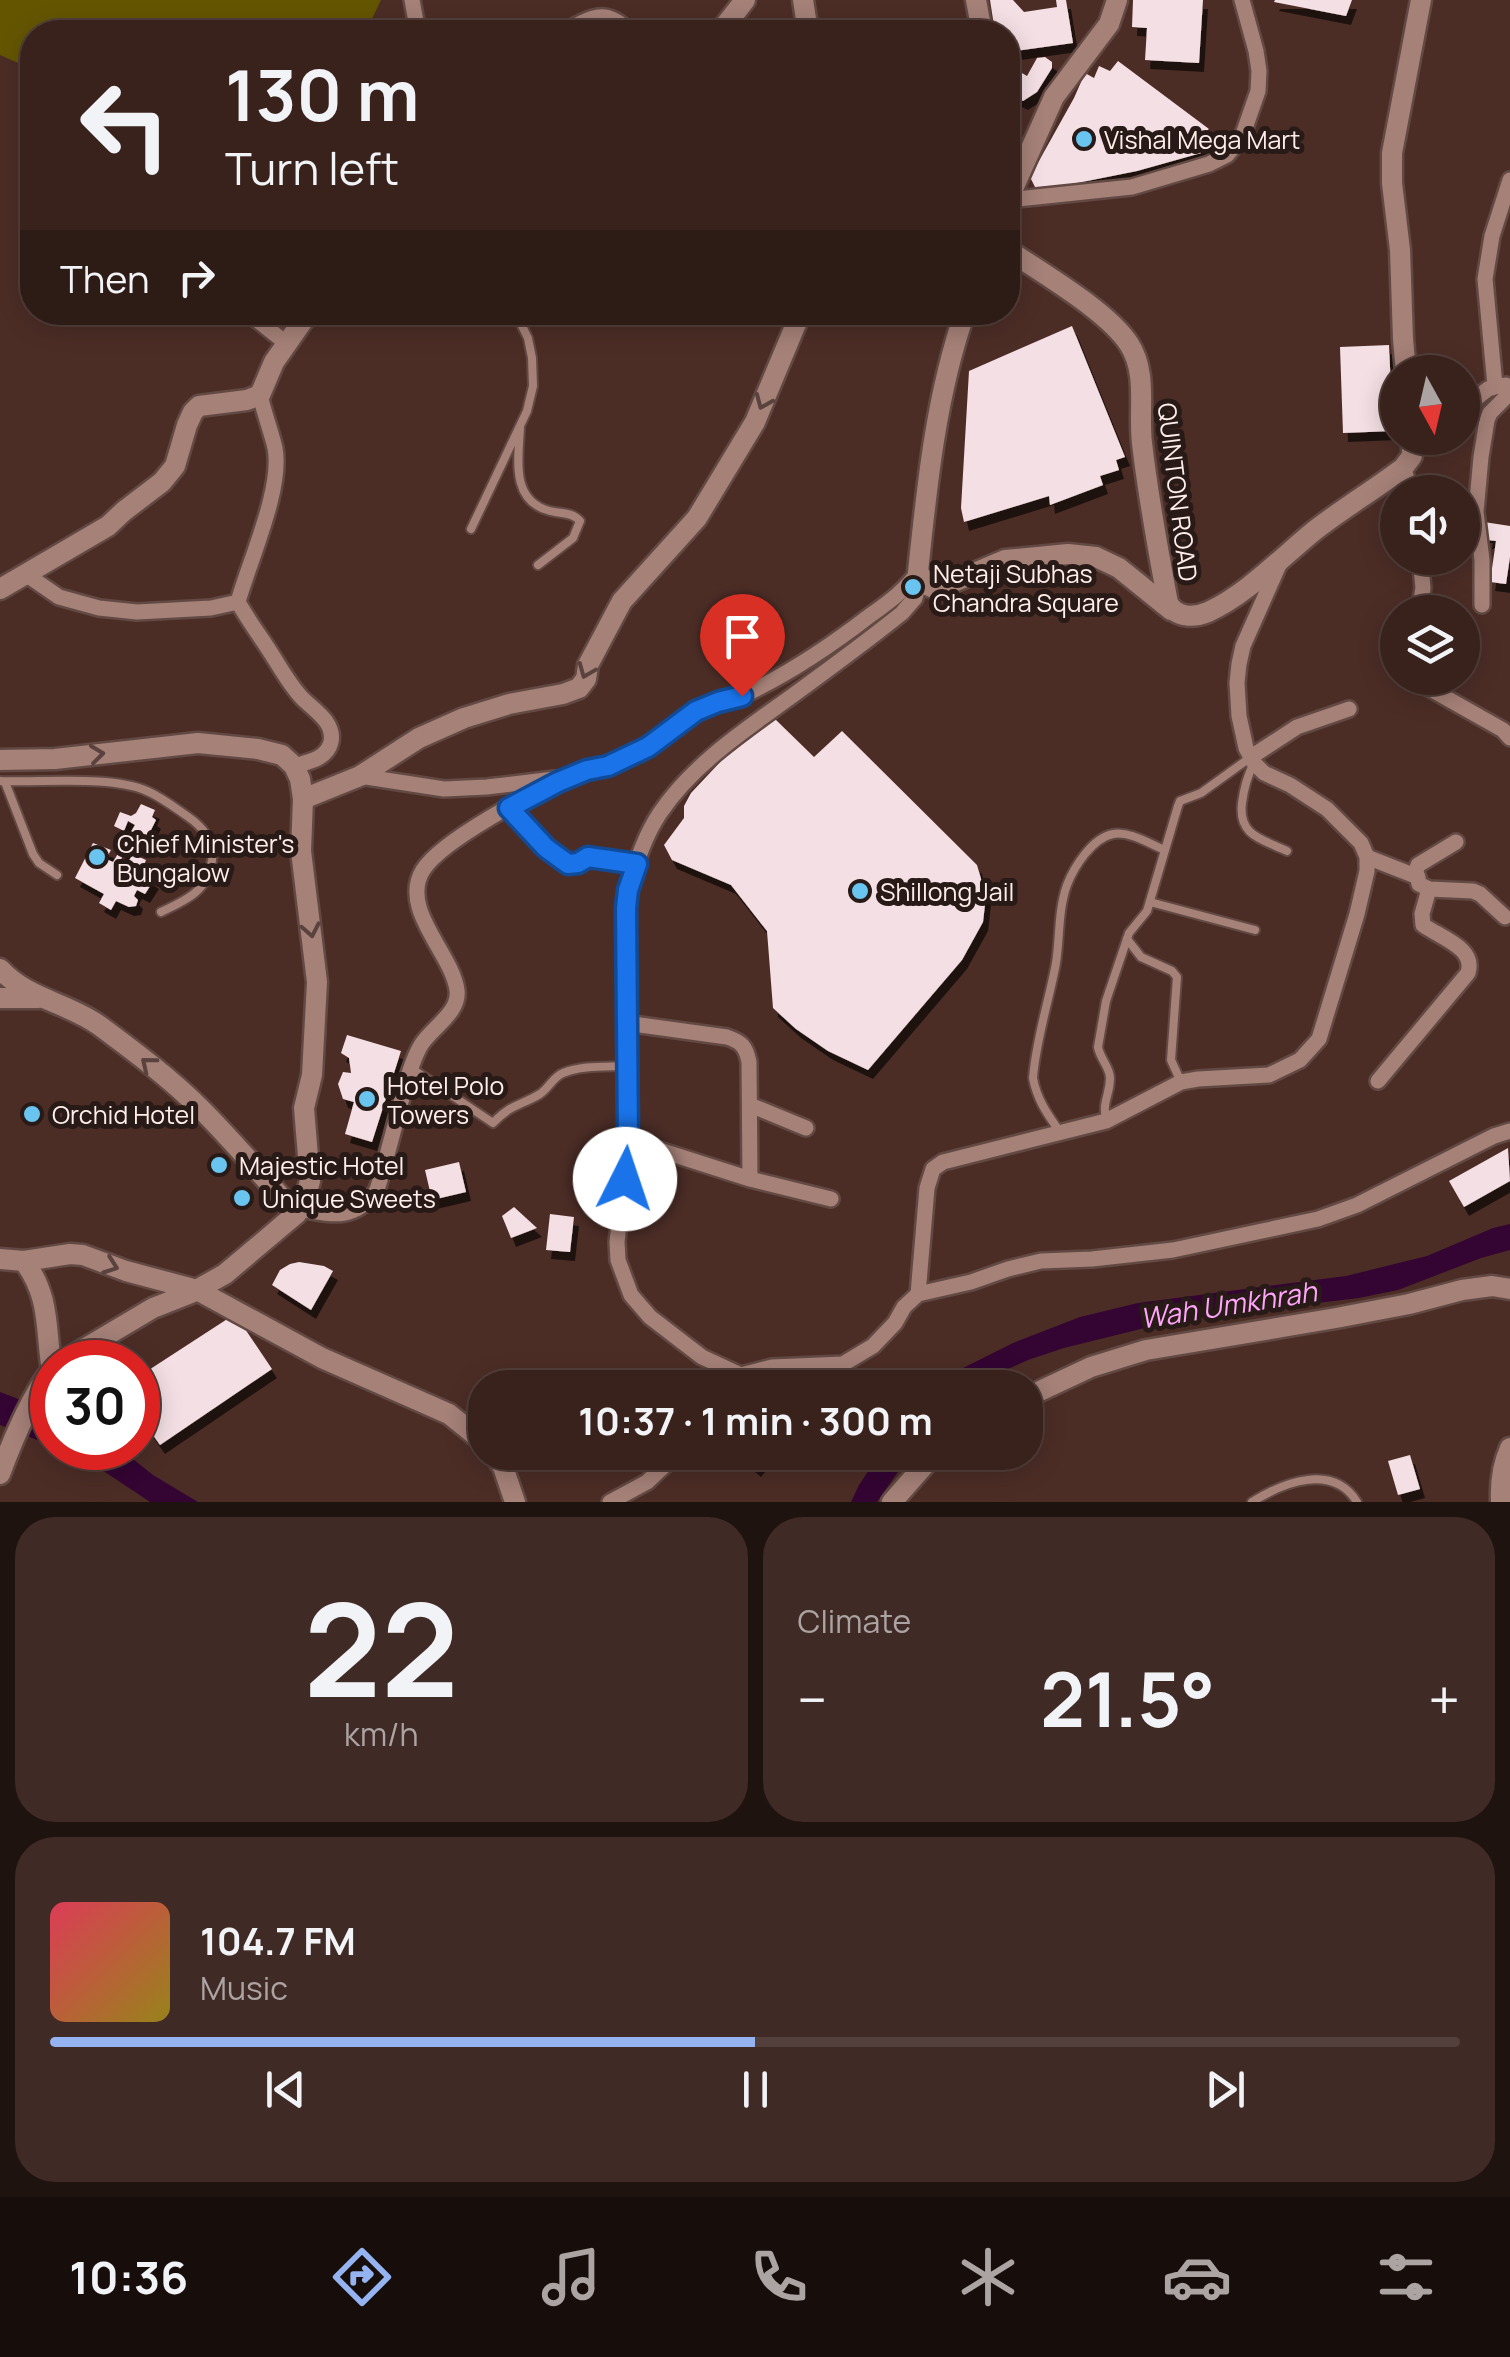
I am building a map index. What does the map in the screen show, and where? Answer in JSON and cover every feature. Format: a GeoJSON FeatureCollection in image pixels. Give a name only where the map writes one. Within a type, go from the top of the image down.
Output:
{"type":"FeatureCollection","features":[{"type":"Feature","properties":{"kind":"street"},"geometry":{"type":"LineString","coordinates":[[729,20],[745,0]]}},
{"type":"Feature","properties":{"kind":"street"},"geometry":{"type":"LineString","coordinates":[[1020,171],[1054,97],[1109,24],[1117,0]]}},
{"type":"Feature","properties":{"kind":"street"},"geometry":{"type":"LineString","coordinates":[[1020,199],[1132,187],[1209,164],[1226,155],[1242,138],[1258,91],[1258,61],[1242,0]]}},
{"type":"Feature","properties":{"kind":"street"},"geometry":{"type":"LineString","coordinates":[[1405,355],[1392,153],[1421,0]]}},
{"type":"Feature","properties":{"kind":"street"},"geometry":{"type":"LineString","coordinates":[[592,20],[609,16],[618,20]]}},
{"type":"Feature","properties":{"kind":"street"},"geometry":{"type":"LineString","coordinates":[[1482,605],[1482,560],[1476,523],[1480,457],[1487,420],[1505,391],[1485,279],[1492,236],[1510,180]]}},
{"type":"Feature","properties":{"kind":"street","name":"QUINTON ROAD"},"geometry":{"type":"LineString","coordinates":[[1020,258],[1112,325],[1132,348],[1141,383],[1141,436],[1148,493],[1172,611],[1195,616],[1210,611],[1248,586],[1408,455]]}},
{"type":"Feature","properties":{"kind":"street"},"geometry":{"type":"LineString","coordinates":[[263,325],[286,343]]}},
{"type":"Feature","properties":{"kind":"street"},"geometry":{"type":"LineString","coordinates":[[294,766],[317,760],[327,750],[331,741],[326,720],[302,698],[278,667],[238,602],[266,517],[276,467],[260,395],[274,362],[299,325]]}},
{"type":"Feature","properties":{"kind":"street"},"geometry":{"type":"LineString","coordinates":[[302,798],[360,776],[419,738],[464,718],[578,688],[586,679],[588,665],[622,601],[697,518],[755,422],[796,325]]}},
{"type":"Feature","properties":{"kind":"street"},"geometry":{"type":"LineString","coordinates":[[717,1370],[650,1317],[631,1295],[618,1260],[628,1140],[628,890],[658,816],[697,770],[740,733],[902,613],[914,598],[932,447],[961,325]]}},
{"type":"Feature","properties":{"kind":"street"},"geometry":{"type":"LineString","coordinates":[[1480,401],[1505,391]]}},
{"type":"Feature","properties":{"kind":"street"},"geometry":{"type":"LineString","coordinates":[[0,588],[108,526],[162,482],[175,466],[192,412],[199,406],[260,395]]}},
{"type":"Feature","properties":{"kind":"street"},"geometry":{"type":"LineString","coordinates":[[919,574],[926,584],[938,588],[1005,560],[1068,554],[1096,557],[1119,568],[1172,611]]}},
{"type":"Feature","properties":{"kind":"street"},"geometry":{"type":"LineString","coordinates":[[918,1294],[927,1188],[933,1169],[943,1162],[1106,1121],[1180,1082],[1269,1074],[1300,1060],[1319,1039],[1358,914],[1367,857],[1361,843],[1327,809],[1264,773],[1246,748],[1239,716],[1239,664],[1243,646],[1282,557]]}},
{"type":"Feature","properties":{"kind":"street"},"geometry":{"type":"LineString","coordinates":[[28,574],[58,597],[99,608],[137,612],[211,608],[238,602]]}},
{"type":"Feature","properties":{"kind":"street"},"geometry":{"type":"LineString","coordinates":[[0,969],[41,998],[96,1024],[146,1061],[200,1108],[298,1211],[346,1214],[368,1202],[377,1190],[411,1068],[421,1045],[451,1012],[457,994],[416,894],[423,870],[441,852],[509,808],[568,778],[648,747],[696,711],[742,696],[782,676],[822,652],[919,574]]}},
{"type":"Feature","properties":{"kind":"street"},"geometry":{"type":"LineString","coordinates":[[1441,695],[1503,730],[1510,738]]}},
{"type":"Feature","properties":{"kind":"street"},"geometry":{"type":"LineString","coordinates":[[1252,760],[1298,726],[1349,709]]}},
{"type":"Feature","properties":{"kind":"street"},"geometry":{"type":"LineString","coordinates":[[0,760],[54,759],[198,742],[282,755],[300,779],[301,851],[317,982],[312,1076],[304,1108],[308,1194],[298,1211],[244,1259],[197,1290],[153,1308],[99,1340]]}},
{"type":"Feature","properties":{"kind":"street"},"geometry":{"type":"LineString","coordinates":[[360,776],[444,788],[568,778]]}},
{"type":"Feature","properties":{"kind":"street"},"geometry":{"type":"LineString","coordinates":[[509,808],[546,848],[568,864],[588,857],[637,864]]}},
{"type":"Feature","properties":{"kind":"street"},"geometry":{"type":"LineString","coordinates":[[1378,1081],[1471,966],[1464,952],[1423,925],[1423,883],[1418,865],[1456,842]]}},
{"type":"Feature","properties":{"kind":"street"},"geometry":{"type":"LineString","coordinates":[[1367,857],[1423,883],[1480,894],[1505,917]]}},
{"type":"Feature","properties":{"kind":"street"},"geometry":{"type":"LineString","coordinates":[[0,999],[41,998]]}},
{"type":"Feature","properties":{"kind":"street"},"geometry":{"type":"LineString","coordinates":[[626,1023],[726,1037],[746,1047],[750,1180]]}},
{"type":"Feature","properties":{"kind":"street"},"geometry":{"type":"LineString","coordinates":[[750,1105],[806,1128]]}},
{"type":"Feature","properties":{"kind":"street"},"geometry":{"type":"LineString","coordinates":[[765,1370],[843,1364],[873,1346],[918,1294],[1041,1261],[1173,1250],[1318,1219],[1357,1205],[1510,1131]]}},
{"type":"Feature","properties":{"kind":"street"},"geometry":{"type":"LineString","coordinates":[[628,1140],[750,1180],[830,1198]]}},
{"type":"Feature","properties":{"kind":"street"},"geometry":{"type":"LineString","coordinates":[[0,1259],[83,1255],[197,1290],[322,1358],[449,1414],[468,1430]]}},
{"type":"Feature","properties":{"kind":"street"},"geometry":{"type":"LineString","coordinates":[[24,1260],[38,1279],[46,1310],[47,1340]]}},
{"type":"Feature","properties":{"kind":"street"},"geometry":{"type":"LineString","coordinates":[[1043,1390],[1092,1367],[1146,1350],[1336,1318],[1462,1290],[1492,1286],[1509,1289],[1510,1281]]}},
{"type":"Feature","properties":{"kind":"street"},"geometry":{"type":"LineString","coordinates":[[0,1474],[30,1411]]}},
{"type":"Feature","properties":{"kind":"street"},"geometry":{"type":"LineString","coordinates":[[1501,1502],[1500,1482],[1510,1448]]}},
{"type":"Feature","properties":{"kind":"street"},"geometry":{"type":"LineString","coordinates":[[503,1470],[515,1502]]}},
{"type":"Feature","properties":{"kind":"street"},"geometry":{"type":"LineString","coordinates":[[610,1502],[648,1482],[660,1470]]}},
{"type":"Feature","properties":{"kind":"street"},"geometry":{"type":"LineString","coordinates":[[892,1502],[919,1470]]}},
{"type":"Feature","properties":{"kind":"lane"},"geometry":{"type":"LineString","coordinates":[[472,529],[527,411],[533,386],[528,338],[522,325]]}},
{"type":"Feature","properties":{"kind":"lane"},"geometry":{"type":"LineString","coordinates":[[520,424],[518,474],[523,490],[542,508],[580,520],[572,538],[538,565]]}},
{"type":"Feature","properties":{"kind":"lane"},"geometry":{"type":"LineString","coordinates":[[1106,1121],[1103,1106],[1110,1076],[1098,1047],[1106,1001],[1129,933],[1150,902],[1180,801],[1201,793],[1252,760]]}},
{"type":"Feature","properties":{"kind":"lane"},"geometry":{"type":"LineString","coordinates":[[1252,760],[1245,782],[1241,822],[1254,835],[1288,851]]}},
{"type":"Feature","properties":{"kind":"lane"},"geometry":{"type":"LineString","coordinates":[[57,875],[33,854],[3,782],[80,782],[148,791],[199,824],[213,851],[204,886],[188,900],[161,912]]}},
{"type":"Feature","properties":{"kind":"lane"},"geometry":{"type":"LineString","coordinates":[[1060,1132],[1035,1092],[1033,1078],[1068,882],[1090,850],[1113,834],[1127,834],[1165,850]]}},
{"type":"Feature","properties":{"kind":"lane"},"geometry":{"type":"LineString","coordinates":[[1150,902],[1255,930]]}},
{"type":"Feature","properties":{"kind":"lane"},"geometry":{"type":"LineString","coordinates":[[1127,939],[1141,957],[1172,970],[1177,977],[1171,1060],[1180,1082]]}},
{"type":"Feature","properties":{"kind":"lane"},"geometry":{"type":"LineString","coordinates":[[411,1068],[493,1123],[514,1104],[542,1092],[564,1073],[627,1066]]}},
{"type":"Feature","properties":{"kind":"lane"},"geometry":{"type":"LineString","coordinates":[[1252,1502],[1269,1492],[1315,1478],[1343,1486],[1358,1502]]}},
{"type":"Feature","properties":{"kind":"shaded area"},"geometry":{"type":"Polygon","coordinates":[[[0,0],[381,0],[371,20],[20,20],[20,64],[0,55],[0,0]]]}},
{"type":"Feature","properties":{"kind":"water","name":"Wah Umkhrah"},"geometry":{"type":"Polygon","coordinates":[[[1510,1224],[1510,1250],[1398,1290],[1177,1320],[1064,1348],[1006,1370],[959,1370],[1013,1343],[1080,1317],[1138,1303],[1346,1276],[1427,1256],[1510,1224]]]}},
{"type":"Feature","properties":{"kind":"water"},"geometry":{"type":"Polygon","coordinates":[[[0,1392],[30,1404],[30,1437],[0,1425],[0,1392]]]}},
{"type":"Feature","properties":{"kind":"water"},"geometry":{"type":"Polygon","coordinates":[[[101,1470],[147,1470],[198,1502],[150,1502],[101,1470]]]}},
{"type":"Feature","properties":{"kind":"water"},"geometry":{"type":"Polygon","coordinates":[[[869,1470],[899,1470],[877,1502],[851,1502],[869,1470]]]}},
{"type":"Feature","properties":{"kind":"building"},"geometry":{"type":"Polygon","coordinates":[[[990,0],[1013,0],[1024,12],[1057,7],[1056,0],[1066,0],[1073,43],[1020,50],[1020,20],[993,20],[990,0]]]}},
{"type":"Feature","properties":{"kind":"building"},"geometry":{"type":"Polygon","coordinates":[[[1133,0],[1203,0],[1199,63],[1145,60],[1147,28],[1132,27],[1133,0]]]}},
{"type":"Feature","properties":{"kind":"building"},"geometry":{"type":"Polygon","coordinates":[[[1275,0],[1352,0],[1346,16],[1275,0]]]}},
{"type":"Feature","properties":{"kind":"building"},"geometry":{"type":"Polygon","coordinates":[[[1045,57],[1052,62],[1052,68],[1037,92],[1023,101],[1020,72],[1027,76],[1037,58],[1045,57]]]}},
{"type":"Feature","properties":{"kind":"building"},"geometry":{"type":"Polygon","coordinates":[[[1118,61],[1209,129],[1204,133],[1221,144],[1219,148],[1137,171],[1037,191],[1030,177],[1085,73],[1094,78],[1099,66],[1110,71],[1118,61]]]}},
{"type":"Feature","properties":{"kind":"building"},"geometry":{"type":"Polygon","coordinates":[[[1072,326],[1125,457],[1116,460],[1119,470],[1100,476],[1103,485],[1050,505],[1049,496],[964,522],[961,508],[969,371],[1072,326]]]}},
{"type":"Feature","properties":{"kind":"building"},"geometry":{"type":"Polygon","coordinates":[[[1389,345],[1389,355],[1380,355],[1380,432],[1343,433],[1340,347],[1389,345]]]}},
{"type":"Feature","properties":{"kind":"building"},"geometry":{"type":"Polygon","coordinates":[[[1484,522],[1510,526],[1506,584],[1490,582],[1496,541],[1487,540],[1488,534],[1483,534],[1484,522]]]}},
{"type":"Feature","properties":{"kind":"building","name":"Shillong Jail"},"geometry":{"type":"Polygon","coordinates":[[[775,719],[814,757],[842,731],[977,865],[986,896],[983,922],[962,960],[868,1070],[828,1051],[773,1008],[767,931],[731,885],[672,860],[664,845],[684,818],[684,806],[691,793],[723,759],[775,719]]]}},
{"type":"Feature","properties":{"kind":"building","name":"Chief Minister's Bungalow"},"geometry":{"type":"Polygon","coordinates":[[[141,804],[155,810],[152,817],[156,820],[148,836],[138,831],[120,861],[126,865],[133,854],[146,860],[144,865],[150,868],[146,875],[154,880],[145,894],[137,890],[136,906],[116,901],[111,910],[99,903],[104,894],[75,878],[93,843],[111,850],[106,859],[113,862],[135,825],[128,821],[124,831],[114,826],[120,812],[131,816],[141,804]]]}},
{"type":"Feature","properties":{"kind":"building","name":"Hotel Polo Towers"},"geometry":{"type":"Polygon","coordinates":[[[347,1035],[401,1051],[372,1142],[345,1134],[354,1102],[343,1099],[338,1084],[343,1072],[351,1073],[349,1058],[341,1053],[347,1035]]]}},
{"type":"Feature","properties":{"kind":"building"},"geometry":{"type":"Polygon","coordinates":[[[1508,1148],[1510,1181],[1464,1207],[1449,1181],[1508,1148]]]}},
{"type":"Feature","properties":{"kind":"building"},"geometry":{"type":"Polygon","coordinates":[[[459,1162],[466,1192],[432,1200],[425,1170],[459,1162]]]}},
{"type":"Feature","properties":{"kind":"building"},"geometry":{"type":"Polygon","coordinates":[[[514,1207],[537,1228],[511,1238],[502,1216],[514,1207]]]}},
{"type":"Feature","properties":{"kind":"building"},"geometry":{"type":"Polygon","coordinates":[[[550,1214],[574,1217],[570,1252],[546,1250],[550,1214]]]}},
{"type":"Feature","properties":{"kind":"building"},"geometry":{"type":"Polygon","coordinates":[[[299,1262],[333,1271],[311,1310],[272,1285],[280,1270],[299,1262]]]}},
{"type":"Feature","properties":{"kind":"building"},"geometry":{"type":"Polygon","coordinates":[[[235,1314],[272,1369],[160,1445],[160,1363],[235,1314]]]}},
{"type":"Feature","properties":{"kind":"building"},"geometry":{"type":"Polygon","coordinates":[[[1410,1455],[1420,1489],[1398,1495],[1388,1461],[1410,1455]]]}},
{"type":"Feature","properties":{"kind":"place","name":"Vishal Mega Mart"},"geometry":{"type":"Point","coordinates":[1084,139]}},
{"type":"Feature","properties":{"kind":"place","name":"Netaji Subhas Chandra Square"},"geometry":{"type":"Point","coordinates":[913,587]}},
{"type":"Feature","properties":{"kind":"place","name":"Chief Minister's Bungalow"},"geometry":{"type":"Point","coordinates":[97,857]}},
{"type":"Feature","properties":{"kind":"place","name":"Shillong Jail"},"geometry":{"type":"Point","coordinates":[860,891]}},
{"type":"Feature","properties":{"kind":"place","name":"Hotel Polo Towers"},"geometry":{"type":"Point","coordinates":[367,1099]}},
{"type":"Feature","properties":{"kind":"place","name":"Orchid Hotel"},"geometry":{"type":"Point","coordinates":[32,1114]}},
{"type":"Feature","properties":{"kind":"place","name":"Majestic Hotel"},"geometry":{"type":"Point","coordinates":[219,1165]}},
{"type":"Feature","properties":{"kind":"place","name":"Unique Sweets"},"geometry":{"type":"Point","coordinates":[242,1198]}},
{"type":"Feature","properties":{"kind":"route"},"geometry":{"type":"LineString","coordinates":[[625,1179],[626,908],[637,864],[588,857],[568,864],[546,848],[509,808],[558,782],[608,766],[648,747],[696,711],[742,696]]}}]}
